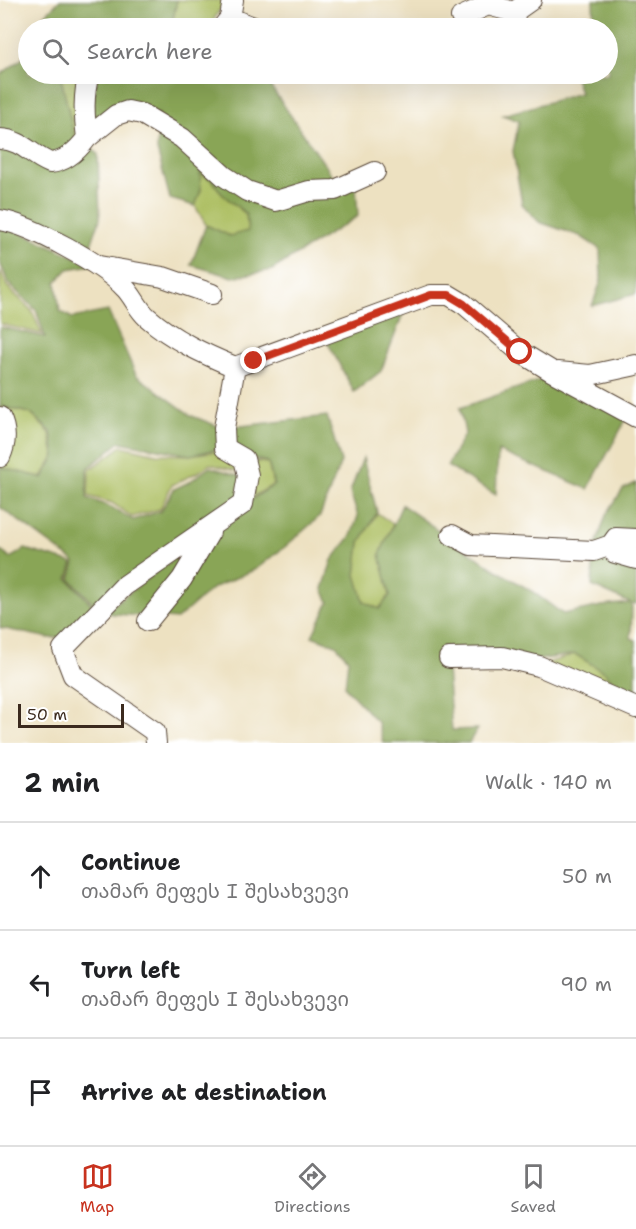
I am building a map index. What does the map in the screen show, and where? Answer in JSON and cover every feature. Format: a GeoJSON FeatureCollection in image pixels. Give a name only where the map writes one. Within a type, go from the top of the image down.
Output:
{"type":"FeatureCollection","features":[{"type":"Feature","properties":{"kind":"street"},"geometry":{"type":"LineString","coordinates":[[515,18],[531,0]]}},
{"type":"Feature","properties":{"kind":"street"},"geometry":{"type":"LineString","coordinates":[[461,17],[488,2],[510,18]]}},
{"type":"Feature","properties":{"kind":"street"},"geometry":{"type":"LineString","coordinates":[[86,84],[84,115],[87,138]]}},
{"type":"Feature","properties":{"kind":"street"},"geometry":{"type":"LineString","coordinates":[[0,140],[22,144],[35,155],[50,163],[64,159],[116,115],[128,111],[142,114],[182,138],[224,176],[247,191],[276,201],[309,191],[335,190],[375,172]]}},
{"type":"Feature","properties":{"kind":"street"},"geometry":{"type":"LineString","coordinates":[[0,220],[19,225],[53,241],[96,266],[124,287],[146,316],[180,342],[235,367],[431,295],[449,295],[464,304],[520,352],[552,372],[636,417]]}},
{"type":"Feature","properties":{"kind":"street"},"geometry":{"type":"LineString","coordinates":[[96,266],[163,277],[212,294]]}},
{"type":"Feature","properties":{"kind":"street"},"geometry":{"type":"LineString","coordinates":[[552,372],[590,375],[636,365]]}},
{"type":"Feature","properties":{"kind":"street"},"geometry":{"type":"LineString","coordinates":[[156,743],[155,732],[73,675],[63,649],[124,586],[243,504],[248,475],[244,459],[225,448],[224,428],[235,367]]}},
{"type":"Feature","properties":{"kind":"street"},"geometry":{"type":"LineString","coordinates":[[0,417],[4,425],[5,444],[0,457]]}},
{"type":"Feature","properties":{"kind":"street"},"geometry":{"type":"LineString","coordinates":[[148,621],[182,579],[215,524]]}},
{"type":"Feature","properties":{"kind":"street"},"geometry":{"type":"LineString","coordinates":[[452,536],[471,545],[594,551],[611,545],[616,538],[636,539]]}},
{"type":"Feature","properties":{"kind":"street"},"geometry":{"type":"LineString","coordinates":[[611,545],[615,553],[636,559]]}},
{"type":"Feature","properties":{"kind":"street"},"geometry":{"type":"LineString","coordinates":[[449,658],[502,657],[539,666],[636,708]]}},
{"type":"Feature","properties":{"kind":"green space"},"geometry":{"type":"Polygon","coordinates":[[[60,0],[177,0],[173,18],[42,18],[60,0]]]}},
{"type":"Feature","properties":{"kind":"green space"},"geometry":{"type":"Polygon","coordinates":[[[177,0],[222,0],[222,6],[215,18],[173,18],[177,0]]]}},
{"type":"Feature","properties":{"kind":"green space"},"geometry":{"type":"Polygon","coordinates":[[[593,0],[636,0],[636,294],[592,306],[601,281],[600,249],[580,236],[539,222],[522,204],[513,151],[519,121],[503,115],[580,93],[577,84],[618,84],[618,18],[594,18],[593,0]]]}},
{"type":"Feature","properties":{"kind":"green space"},"geometry":{"type":"Polygon","coordinates":[[[18,62],[18,84],[62,84],[75,139],[84,141],[98,154],[100,219],[87,257],[0,219],[0,75],[18,62]]]}},
{"type":"Feature","properties":{"kind":"green space"},"geometry":{"type":"Polygon","coordinates":[[[62,84],[89,84],[87,138],[75,140],[62,84]]]}},
{"type":"Feature","properties":{"kind":"green space"},"geometry":{"type":"Polygon","coordinates":[[[96,84],[269,84],[336,181],[355,172],[358,216],[272,270],[233,277],[191,265],[206,225],[230,236],[248,231],[246,214],[222,194],[213,181],[200,173],[201,190],[195,206],[170,199],[157,150],[159,114],[90,126],[96,84]]]}},
{"type":"Feature","properties":{"kind":"green space"},"geometry":{"type":"Polygon","coordinates":[[[199,172],[213,181],[222,194],[246,214],[248,231],[230,236],[206,225],[195,206],[201,190],[199,172]]]}},
{"type":"Feature","properties":{"kind":"green space"},"geometry":{"type":"Polygon","coordinates":[[[0,223],[93,265],[68,269],[56,282],[60,311],[72,318],[108,311],[136,375],[192,416],[223,428],[222,448],[190,455],[120,442],[87,469],[87,498],[111,507],[133,520],[161,511],[174,489],[189,482],[210,467],[245,477],[239,502],[98,608],[70,579],[75,562],[0,507],[0,467],[43,478],[55,456],[51,432],[30,413],[0,406],[0,327],[45,337],[36,310],[9,284],[0,263],[0,223]]]}},
{"type":"Feature","properties":{"kind":"green space"},"geometry":{"type":"Polygon","coordinates":[[[0,270],[7,286],[32,311],[42,334],[0,324],[0,270]]]}},
{"type":"Feature","properties":{"kind":"green space"},"geometry":{"type":"Polygon","coordinates":[[[404,311],[381,371],[354,392],[327,341],[404,311]]]}},
{"type":"Feature","properties":{"kind":"green space"},"geometry":{"type":"Polygon","coordinates":[[[552,376],[629,414],[588,489],[498,451],[496,495],[447,466],[465,433],[460,408],[552,376]]]}},
{"type":"Feature","properties":{"kind":"green space"},"geometry":{"type":"Polygon","coordinates":[[[0,407],[30,413],[50,433],[54,456],[42,477],[8,470],[0,466],[0,407]]]}},
{"type":"Feature","properties":{"kind":"green space"},"geometry":{"type":"Polygon","coordinates":[[[327,416],[341,462],[320,516],[286,546],[256,569],[213,588],[177,619],[103,613],[243,505],[274,485],[268,462],[245,457],[226,447],[225,428],[327,416]]]}},
{"type":"Feature","properties":{"kind":"green space"},"geometry":{"type":"Polygon","coordinates":[[[122,446],[156,454],[190,455],[225,450],[243,460],[268,463],[273,485],[245,501],[249,474],[210,464],[172,485],[160,509],[132,517],[112,503],[88,496],[89,470],[122,446]]]}},
{"type":"Feature","properties":{"kind":"green space"},"geometry":{"type":"Polygon","coordinates":[[[363,458],[377,512],[360,542],[356,575],[364,602],[379,609],[390,595],[380,554],[402,505],[563,614],[630,603],[592,586],[594,551],[606,515],[623,489],[636,483],[636,604],[632,604],[631,638],[636,640],[636,704],[625,699],[606,673],[575,654],[538,660],[446,657],[452,730],[477,729],[469,743],[383,743],[378,723],[345,687],[348,659],[336,645],[312,636],[329,602],[323,589],[332,560],[351,536],[358,516],[350,492],[363,458]]]}},
{"type":"Feature","properties":{"kind":"green space"},"geometry":{"type":"Polygon","coordinates":[[[377,513],[393,524],[380,554],[390,595],[379,609],[364,602],[356,575],[360,542],[377,513]]]}},
{"type":"Feature","properties":{"kind":"green space"},"geometry":{"type":"Polygon","coordinates":[[[25,549],[73,563],[68,579],[96,609],[71,637],[49,638],[0,628],[0,550],[10,558],[25,549]]]}},
{"type":"Feature","properties":{"kind":"green space"},"geometry":{"type":"Polygon","coordinates":[[[575,654],[606,673],[614,694],[545,664],[575,654]]]}},
{"type":"Feature","properties":{"kind":"route"},"geometry":{"type":"LineString","coordinates":[[254,361],[431,295],[449,295],[464,304],[520,352]]}}]}
